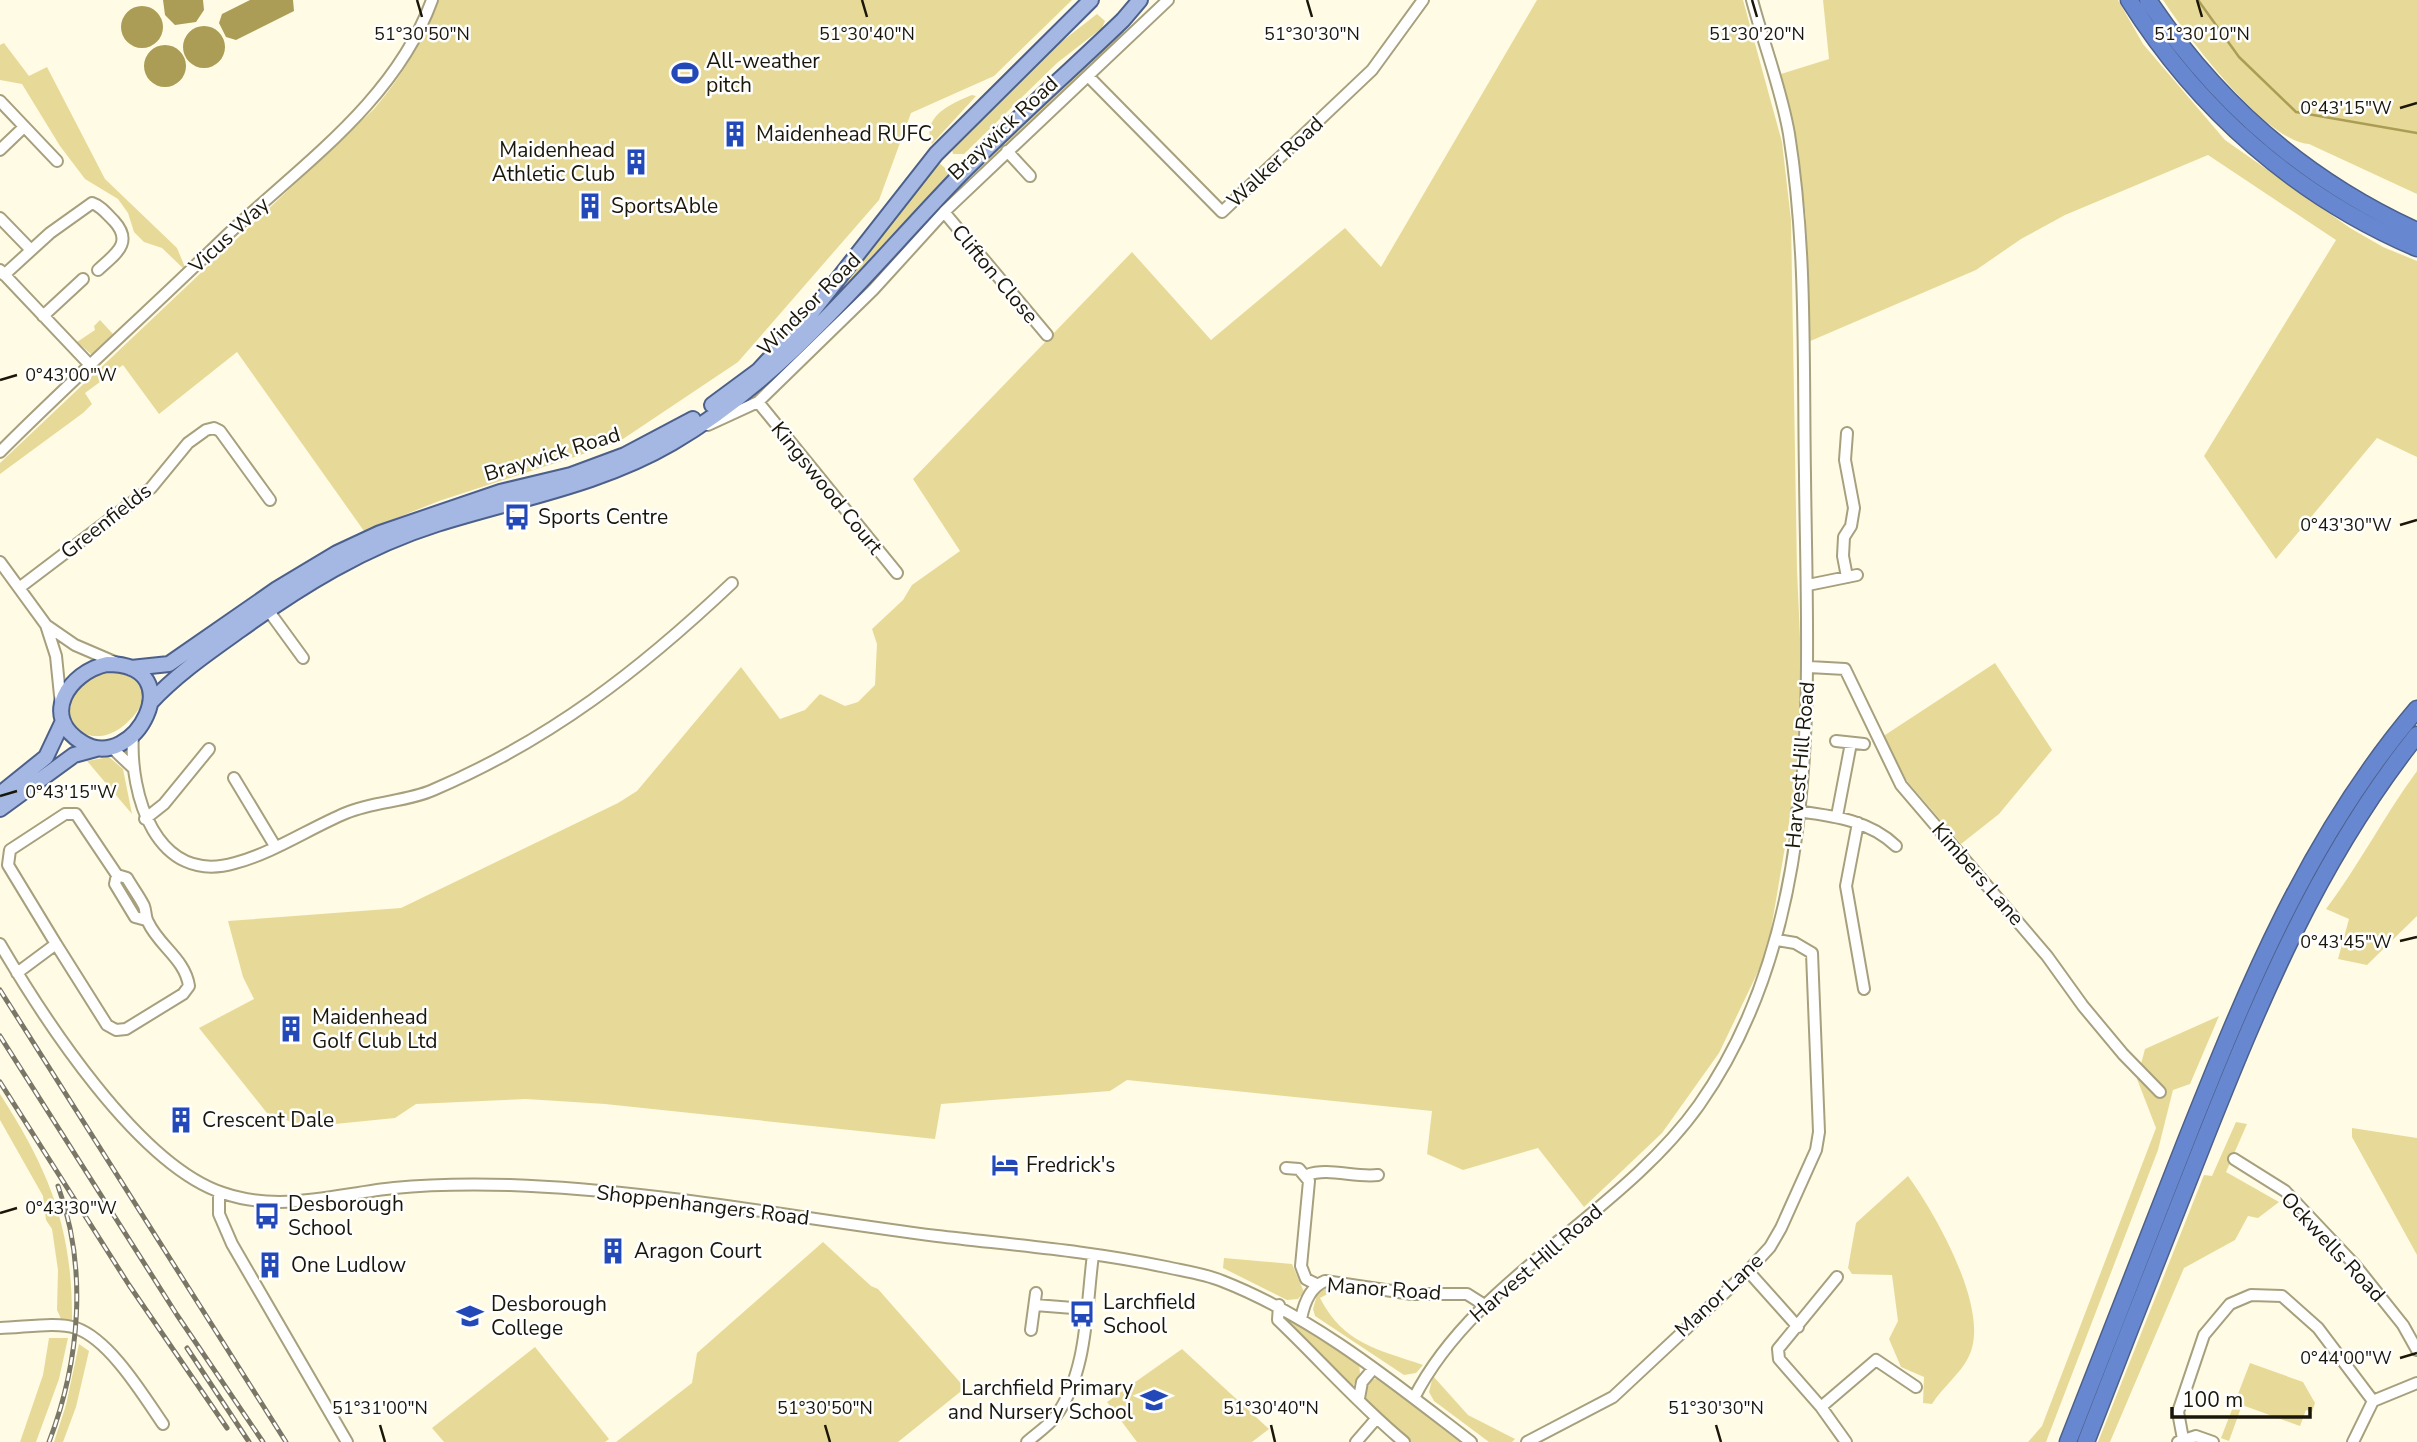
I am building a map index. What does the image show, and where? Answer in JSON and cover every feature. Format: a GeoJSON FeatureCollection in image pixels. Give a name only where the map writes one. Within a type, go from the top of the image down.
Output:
{"type":"FeatureCollection","features":[{"type":"Feature","properties":{"kind":"highway"},"geometry":{"type":"LineString","coordinates":[[2129,0],[2189,81],[2258,150],[2333,204],[2417,248]]}},
{"type":"Feature","properties":{"kind":"highway"},"geometry":{"type":"LineString","coordinates":[[2148,0],[2203,74],[2273,143],[2333,186],[2417,231]]}},
{"type":"Feature","properties":{"kind":"highway"},"geometry":{"type":"LineString","coordinates":[[2068,1442],[2225,1042],[2276,928],[2336,818],[2379,756],[2417,709]]}},
{"type":"Feature","properties":{"kind":"highway"},"geometry":{"type":"LineString","coordinates":[[2086,1442],[2278,961],[2340,842],[2417,735]]}},
{"type":"Feature","properties":{"kind":"highway"},"geometry":{"type":"LineString","coordinates":[[2060,1442],[2083,1403]]}},
{"type":"Feature","properties":{"kind":"main road","name":"Braywick Road"},"geometry":{"type":"LineString","coordinates":[[125,666],[169,664],[277,589],[337,553],[380,533],[500,492],[582,471],[625,455],[694,419],[767,362],[851,265],[898,200],[936,154],[1091,0]]}},
{"type":"Feature","properties":{"kind":"main road","name":"Windsor Road"},"geometry":{"type":"LineString","coordinates":[[268,610],[345,563],[435,525],[580,483],[647,457],[674,442],[765,377],[871,272],[960,175],[1123,20],[1140,0]]}},
{"type":"Feature","properties":{"kind":"main road"},"geometry":{"type":"LineString","coordinates":[[150,703],[175,677],[268,610]]}},
{"type":"Feature","properties":{"kind":"main road"},"geometry":{"type":"LineString","coordinates":[[0,794],[47,757],[76,677],[94,667],[125,666],[139,672],[149,684],[150,703],[144,722],[133,734],[104,748],[74,755],[0,809]]}},
{"type":"Feature","properties":{"kind":"main road"},"geometry":{"type":"LineString","coordinates":[[62,714],[75,738],[104,748]]}},
{"type":"Feature","properties":{"kind":"street","name":"Vicus Way"},"geometry":{"type":"LineString","coordinates":[[0,452],[353,121],[395,71],[422,28],[432,0]]}},
{"type":"Feature","properties":{"kind":"street","name":"Braywick Road"},"geometry":{"type":"LineString","coordinates":[[674,442],[758,402],[873,290],[944,212],[1168,0]]}},
{"type":"Feature","properties":{"kind":"street","name":"Walker Road"},"geometry":{"type":"LineString","coordinates":[[1089,76],[1222,212],[1372,70],[1423,0]]}},
{"type":"Feature","properties":{"kind":"street","name":"Harvest Hill Road"},"geometry":{"type":"LineString","coordinates":[[1414,1398],[1462,1328],[1636,1174],[1696,1109],[1736,1046],[1757,998],[1777,940],[1797,811],[1809,667],[1802,277],[1798,198],[1788,131],[1776,76],[1752,0]]}},
{"type":"Feature","properties":{"kind":"street"},"geometry":{"type":"LineString","coordinates":[[0,101],[57,161]]}},
{"type":"Feature","properties":{"kind":"street"},"geometry":{"type":"LineString","coordinates":[[0,150],[24,127]]}},
{"type":"Feature","properties":{"kind":"street"},"geometry":{"type":"LineString","coordinates":[[1007,151],[1030,176]]}},
{"type":"Feature","properties":{"kind":"street"},"geometry":{"type":"LineString","coordinates":[[90,365],[2,273],[90,203],[99,206],[124,236],[123,247],[98,270]]}},
{"type":"Feature","properties":{"kind":"street","name":"Clifton Close"},"geometry":{"type":"LineString","coordinates":[[944,212],[1046,336]]}},
{"type":"Feature","properties":{"kind":"street"},"geometry":{"type":"LineString","coordinates":[[0,218],[31,250]]}},
{"type":"Feature","properties":{"kind":"street"},"geometry":{"type":"LineString","coordinates":[[43,316],[83,279]]}},
{"type":"Feature","properties":{"kind":"street","name":"Kingswood Court"},"geometry":{"type":"LineString","coordinates":[[758,402],[897,573]]}},
{"type":"Feature","properties":{"kind":"street","name":"Greenfields"},"geometry":{"type":"LineString","coordinates":[[19,588],[151,488],[188,443],[206,430],[214,428],[220,431],[270,500]]}},
{"type":"Feature","properties":{"kind":"street"},"geometry":{"type":"LineString","coordinates":[[1808,585],[1852,576],[1843,556],[1844,537],[1851,526],[1853,508],[1845,460],[1847,433]]}},
{"type":"Feature","properties":{"kind":"street"},"geometry":{"type":"LineString","coordinates":[[0,562],[46,625],[56,656],[62,714]]}},
{"type":"Feature","properties":{"kind":"street"},"geometry":{"type":"LineString","coordinates":[[133,734],[132,767],[145,819],[162,842],[183,859],[205,867],[235,864],[350,811],[429,792],[490,764],[547,733],[622,681],[668,644],[732,583]]}},
{"type":"Feature","properties":{"kind":"street"},"geometry":{"type":"LineString","coordinates":[[268,610],[303,658]]}},
{"type":"Feature","properties":{"kind":"street"},"geometry":{"type":"LineString","coordinates":[[46,625],[75,645],[125,666]]}},
{"type":"Feature","properties":{"kind":"street","name":"Kimbers Lane"},"geometry":{"type":"LineString","coordinates":[[1809,667],[1845,669],[1901,785],[2039,946],[2119,1048],[2160,1092]]}},
{"type":"Feature","properties":{"kind":"street"},"geometry":{"type":"LineString","coordinates":[[1836,741],[1864,744]]}},
{"type":"Feature","properties":{"kind":"street"},"geometry":{"type":"LineString","coordinates":[[1837,816],[1851,743]]}},
{"type":"Feature","properties":{"kind":"street"},"geometry":{"type":"LineString","coordinates":[[104,748],[132,767]]}},
{"type":"Feature","properties":{"kind":"street"},"geometry":{"type":"LineString","coordinates":[[145,819],[164,804],[203,752]]}},
{"type":"Feature","properties":{"kind":"street"},"geometry":{"type":"LineString","coordinates":[[234,778],[275,846]]}},
{"type":"Feature","properties":{"kind":"street"},"geometry":{"type":"LineString","coordinates":[[1797,811],[1837,816],[1858,823],[1880,831],[1896,846]]}},
{"type":"Feature","properties":{"kind":"street"},"geometry":{"type":"LineString","coordinates":[[65,814],[76,814],[117,875],[115,884],[135,917],[146,920],[168,953],[178,960],[187,975],[189,986],[183,995],[126,1029],[116,1030],[107,1025],[56,944],[8,865],[10,850],[65,814]]}},
{"type":"Feature","properties":{"kind":"street"},"geometry":{"type":"LineString","coordinates":[[1858,823],[1846,886],[1864,989]]}},
{"type":"Feature","properties":{"kind":"street","name":"Manor Lane"},"geometry":{"type":"LineString","coordinates":[[1527,1442],[1613,1397],[1748,1271],[1770,1247],[1781,1228],[1816,1150],[1819,1132],[1812,953],[1795,943],[1777,940]]}},
{"type":"Feature","properties":{"kind":"street","name":"Shoppenhangers Road"},"geometry":{"type":"LineString","coordinates":[[0,944],[72,1055],[139,1133],[169,1160],[219,1192],[267,1202],[300,1203],[393,1188],[515,1185],[646,1196],[1122,1258],[1218,1279],[1279,1306],[1414,1398],[1471,1442]]}},
{"type":"Feature","properties":{"kind":"street"},"geometry":{"type":"LineString","coordinates":[[17,973],[56,944]]}},
{"type":"Feature","properties":{"kind":"street","name":"Ockwells Road"},"geometry":{"type":"LineString","coordinates":[[2234,1159],[2285,1191],[2355,1265],[2403,1325],[2417,1350]]}},
{"type":"Feature","properties":{"kind":"street"},"geometry":{"type":"LineString","coordinates":[[1286,1168],[1299,1169],[1307,1175],[1309,1181],[1301,1266],[1306,1279],[1316,1284]]}},
{"type":"Feature","properties":{"kind":"street"},"geometry":{"type":"LineString","coordinates":[[1307,1175],[1317,1171],[1360,1177],[1378,1175]]}},
{"type":"Feature","properties":{"kind":"street"},"geometry":{"type":"LineString","coordinates":[[219,1192],[219,1214],[232,1244],[347,1442]]}},
{"type":"Feature","properties":{"kind":"street"},"geometry":{"type":"LineString","coordinates":[[1027,1442],[1055,1417],[1073,1381],[1093,1255]]}},
{"type":"Feature","properties":{"kind":"street"},"geometry":{"type":"LineString","coordinates":[[1748,1271],[1798,1327]]}},
{"type":"Feature","properties":{"kind":"street"},"geometry":{"type":"LineString","coordinates":[[1837,1277],[1778,1349],[1779,1359],[1821,1407],[1846,1442]]}},
{"type":"Feature","properties":{"kind":"street","name":"Manor Road"},"geometry":{"type":"LineString","coordinates":[[1301,1319],[1303,1308],[1316,1284],[1325,1281],[1412,1294],[1467,1294],[1486,1306]]}},
{"type":"Feature","properties":{"kind":"street"},"geometry":{"type":"LineString","coordinates":[[1031,1330],[1036,1293]]}},
{"type":"Feature","properties":{"kind":"street"},"geometry":{"type":"LineString","coordinates":[[2213,1442],[2196,1436],[2180,1441],[2178,1412],[2204,1335],[2230,1304],[2251,1294],[2282,1296],[2318,1328],[2374,1401]]}},
{"type":"Feature","properties":{"kind":"street"},"geometry":{"type":"LineString","coordinates":[[1035,1305],[1086,1309]]}},
{"type":"Feature","properties":{"kind":"street"},"geometry":{"type":"LineString","coordinates":[[1279,1306],[1278,1320],[1359,1398],[1377,1419],[1404,1442]]}},
{"type":"Feature","properties":{"kind":"street"},"geometry":{"type":"LineString","coordinates":[[0,1328],[75,1328],[89,1336],[106,1348],[163,1424]]}},
{"type":"Feature","properties":{"kind":"street"},"geometry":{"type":"LineString","coordinates":[[1821,1407],[1876,1360],[1916,1387]]}},
{"type":"Feature","properties":{"kind":"street"},"geometry":{"type":"LineString","coordinates":[[1359,1398],[1362,1382],[1373,1369]]}},
{"type":"Feature","properties":{"kind":"street"},"geometry":{"type":"LineString","coordinates":[[2353,1442],[2374,1401],[2417,1383]]}},
{"type":"Feature","properties":{"kind":"street"},"geometry":{"type":"LineString","coordinates":[[1356,1442],[1377,1419]]}},
{"type":"Feature","properties":{"kind":"shaded area"},"geometry":{"type":"Polygon","coordinates":[[[163,0],[203,0],[204,10],[196,22],[175,25],[165,15],[163,0]]]}},
{"type":"Feature","properties":{"kind":"shaded area"},"geometry":{"type":"Polygon","coordinates":[[[250,0],[293,0],[294,11],[236,40],[226,37],[219,23],[222,14],[250,0]]]}},
{"type":"Feature","properties":{"kind":"shaded area"},"geometry":{"type":"Polygon","coordinates":[[[439,0],[1072,0],[994,76],[911,113],[879,200],[738,362],[617,443],[439,501],[364,531],[237,352],[159,414],[123,365],[85,393],[92,404],[83,413],[0,474],[0,463],[374,109],[411,57],[439,0]]]}},
{"type":"Feature","properties":{"kind":"shaded area"},"geometry":{"type":"Polygon","coordinates":[[[1537,0],[1743,0],[1782,142],[1791,220],[1797,569],[1802,684],[1795,788],[1767,953],[1719,1053],[1662,1133],[1584,1207],[1538,1148],[1463,1170],[1427,1154],[1432,1111],[1127,1080],[1110,1091],[941,1104],[935,1139],[605,1104],[526,1099],[416,1104],[395,1118],[305,1127],[267,1113],[199,1028],[254,999],[243,977],[228,921],[401,908],[618,803],[637,791],[741,667],[780,719],[805,710],[820,694],[845,706],[858,702],[875,685],[877,644],[872,629],[903,600],[912,585],[960,551],[913,479],[1132,252],[1211,340],[1345,228],[1381,267],[1537,0]]]}},
{"type":"Feature","properties":{"kind":"shaded area"},"geometry":{"type":"Polygon","coordinates":[[[1823,0],[2118,0],[2143,44],[2225,140],[2350,228],[2383,247],[2417,261],[2417,457],[2377,438],[2276,559],[2204,456],[2336,240],[2208,155],[2065,215],[2021,239],[1976,270],[1808,342],[1806,218],[1796,142],[1781,74],[1829,59],[1823,0]]]}},
{"type":"Feature","properties":{"kind":"shaded area"},"geometry":{"type":"Polygon","coordinates":[[[2163,0],[2417,0],[2417,194],[2309,144],[2291,139],[2271,126],[2208,61],[2163,0]]]}},
{"type":"Feature","properties":{"kind":"shaded area"},"geometry":{"type":"Polygon","coordinates":[[[142,6],[157,12],[163,27],[157,42],[142,48],[127,42],[121,27],[127,12],[142,6]]]}},
{"type":"Feature","properties":{"kind":"shaded area"},"geometry":{"type":"Polygon","coordinates":[[[1097,14],[1105,21],[1102,28],[1057,63],[964,154],[953,154],[951,146],[985,117],[998,91],[1097,14]]]}},
{"type":"Feature","properties":{"kind":"shaded area"},"geometry":{"type":"Polygon","coordinates":[[[204,26],[219,32],[225,47],[219,62],[204,68],[189,62],[183,47],[189,32],[204,26]]]}},
{"type":"Feature","properties":{"kind":"shaded area"},"geometry":{"type":"Polygon","coordinates":[[[1123,28],[1125,35],[975,174],[970,172],[1123,28]]]}},
{"type":"Feature","properties":{"kind":"shaded area"},"geometry":{"type":"Polygon","coordinates":[[[4,43],[29,76],[47,67],[105,179],[177,248],[187,272],[162,248],[144,242],[134,232],[128,213],[118,199],[85,179],[60,146],[22,84],[0,80],[0,45],[4,43]]]}},
{"type":"Feature","properties":{"kind":"shaded area"},"geometry":{"type":"Polygon","coordinates":[[[165,45],[180,51],[186,66],[180,81],[165,87],[150,81],[144,66],[150,51],[165,45]]]}},
{"type":"Feature","properties":{"kind":"shaded area"},"geometry":{"type":"Polygon","coordinates":[[[972,95],[976,96],[932,144],[929,134],[934,119],[947,107],[972,95]]]}},
{"type":"Feature","properties":{"kind":"shaded area"},"geometry":{"type":"Polygon","coordinates":[[[937,161],[953,175],[883,252],[781,355],[937,161]]]}},
{"type":"Feature","properties":{"kind":"shaded area"},"geometry":{"type":"Polygon","coordinates":[[[100,320],[113,334],[92,355],[77,342],[95,330],[94,326],[100,320]]]}},
{"type":"Feature","properties":{"kind":"shaded area"},"geometry":{"type":"Polygon","coordinates":[[[1995,663],[2052,750],[1999,814],[1961,844],[1906,780],[1882,737],[1995,663]]]}},
{"type":"Feature","properties":{"kind":"shaded area"},"geometry":{"type":"Polygon","coordinates":[[[102,672],[130,677],[139,686],[144,701],[138,711],[114,732],[94,736],[84,734],[73,728],[68,707],[77,683],[102,672]]]}},
{"type":"Feature","properties":{"kind":"shaded area"},"geometry":{"type":"Polygon","coordinates":[[[109,757],[123,769],[132,814],[87,761],[109,757]]]}},
{"type":"Feature","properties":{"kind":"shaded area"},"geometry":{"type":"Polygon","coordinates":[[[2417,771],[2417,916],[2367,965],[2338,959],[2349,919],[2326,909],[2417,771]]]}},
{"type":"Feature","properties":{"kind":"shaded area"},"geometry":{"type":"Polygon","coordinates":[[[2219,1016],[2190,1084],[2173,1090],[2158,1150],[2046,1442],[2028,1442],[2042,1426],[2156,1128],[2137,1079],[2145,1049],[2219,1016]]]}},
{"type":"Feature","properties":{"kind":"shaded area"},"geometry":{"type":"Polygon","coordinates":[[[0,1094],[32,1149],[55,1202],[68,1259],[72,1323],[62,1321],[57,1310],[58,1270],[52,1229],[46,1220],[43,1196],[0,1120],[0,1094]]]}},
{"type":"Feature","properties":{"kind":"shaded area"},"geometry":{"type":"Polygon","coordinates":[[[2236,1122],[2247,1124],[2226,1172],[2279,1202],[2258,1218],[2248,1216],[2235,1240],[2184,1268],[2110,1442],[2098,1442],[2204,1175],[2212,1176],[2236,1122]]]}},
{"type":"Feature","properties":{"kind":"shaded area"},"geometry":{"type":"Polygon","coordinates":[[[2352,1128],[2417,1138],[2417,1255],[2352,1137],[2352,1128]]]}},
{"type":"Feature","properties":{"kind":"shaded area"},"geometry":{"type":"Polygon","coordinates":[[[1908,1176],[1958,1264],[1973,1316],[1974,1339],[1968,1358],[1932,1404],[1923,1403],[1924,1377],[1901,1367],[1889,1339],[1898,1321],[1892,1275],[1852,1274],[1848,1268],[1856,1223],[1908,1176]]]}},
{"type":"Feature","properties":{"kind":"shaded area"},"geometry":{"type":"Polygon","coordinates":[[[823,1242],[871,1286],[878,1289],[965,1388],[898,1442],[616,1442],[692,1383],[697,1353],[823,1242]]]}},
{"type":"Feature","properties":{"kind":"shaded area"},"geometry":{"type":"Polygon","coordinates":[[[1224,1258],[1292,1264],[1304,1292],[1298,1299],[1287,1300],[1223,1268],[1224,1258]]]}},
{"type":"Feature","properties":{"kind":"shaded area"},"geometry":{"type":"Polygon","coordinates":[[[1325,1288],[1337,1289],[1320,1298],[1329,1313],[1351,1335],[1377,1349],[1423,1365],[1416,1373],[1404,1375],[1315,1316],[1313,1309],[1318,1291],[1325,1288]]]}},
{"type":"Feature","properties":{"kind":"shaded area"},"geometry":{"type":"Polygon","coordinates":[[[1285,1312],[1359,1364],[1360,1373],[1352,1388],[1281,1318],[1285,1312]]]}},
{"type":"Feature","properties":{"kind":"shaded area"},"geometry":{"type":"Polygon","coordinates":[[[49,1338],[68,1338],[59,1379],[36,1442],[20,1442],[43,1375],[49,1338]]]}},
{"type":"Feature","properties":{"kind":"shaded area"},"geometry":{"type":"Polygon","coordinates":[[[79,1344],[89,1351],[76,1407],[63,1442],[54,1442],[66,1405],[79,1344]]]}},
{"type":"Feature","properties":{"kind":"shaded area"},"geometry":{"type":"Polygon","coordinates":[[[535,1347],[609,1439],[605,1442],[444,1442],[432,1428],[535,1347]]]}},
{"type":"Feature","properties":{"kind":"shaded area"},"geometry":{"type":"Polygon","coordinates":[[[1182,1349],[1269,1429],[1252,1442],[1137,1442],[1107,1402],[1182,1349]]]}},
{"type":"Feature","properties":{"kind":"shaded area"},"geometry":{"type":"Polygon","coordinates":[[[2250,1363],[2303,1382],[2315,1403],[2312,1412],[2306,1410],[2300,1426],[2242,1405],[2229,1441],[2221,1438],[2250,1363]]]}},
{"type":"Feature","properties":{"kind":"shaded area"},"geometry":{"type":"Polygon","coordinates":[[[1433,1376],[1468,1415],[1515,1439],[1512,1442],[1489,1442],[1434,1401],[1429,1392],[1433,1376]]]}},
{"type":"Feature","properties":{"kind":"shaded area"},"geometry":{"type":"Polygon","coordinates":[[[1377,1378],[1463,1442],[1411,1442],[1363,1398],[1367,1385],[1377,1378]]]}},
{"type":"Feature","properties":{"kind":"waterway"},"geometry":{"type":"LineString","coordinates":[[2198,0],[2239,57],[2296,112],[2417,133]]}},
{"type":"Feature","properties":{"kind":"railway"},"geometry":{"type":"LineString","coordinates":[[0,990],[286,1442]]}},
{"type":"Feature","properties":{"kind":"railway"},"geometry":{"type":"LineString","coordinates":[[0,1036],[177,1315],[263,1442]]}},
{"type":"Feature","properties":{"kind":"railway"},"geometry":{"type":"LineString","coordinates":[[0,1082],[129,1285],[227,1428]]}},
{"type":"Feature","properties":{"kind":"railway"},"geometry":{"type":"LineString","coordinates":[[49,1442],[68,1379],[76,1314],[74,1249],[58,1186]]}},
{"type":"Feature","properties":{"kind":"railway"},"geometry":{"type":"LineString","coordinates":[[187,1348],[249,1442]]}},
{"type":"Feature","properties":{"kind":"place","name":"All-weather pitch"},"geometry":{"type":"Point","coordinates":[685,73]}},
{"type":"Feature","properties":{"kind":"place","name":"Maidenhead RUFC"},"geometry":{"type":"Point","coordinates":[735,134]}},
{"type":"Feature","properties":{"kind":"place","name":"Maidenhead Athletic Club"},"geometry":{"type":"Point","coordinates":[636,162]}},
{"type":"Feature","properties":{"kind":"place","name":"SportsAble"},"geometry":{"type":"Point","coordinates":[590,206]}},
{"type":"Feature","properties":{"kind":"place","name":"Sports Centre"},"geometry":{"type":"Point","coordinates":[517,517]}},
{"type":"Feature","properties":{"kind":"place","name":"Maidenhead Golf Club Ltd"},"geometry":{"type":"Point","coordinates":[291,1029]}},
{"type":"Feature","properties":{"kind":"place","name":"Crescent Dale"},"geometry":{"type":"Point","coordinates":[181,1120]}},
{"type":"Feature","properties":{"kind":"place","name":"Fredrick's"},"geometry":{"type":"Point","coordinates":[1005,1165]}},
{"type":"Feature","properties":{"kind":"place","name":"Desborough School"},"geometry":{"type":"Point","coordinates":[267,1216]}},
{"type":"Feature","properties":{"kind":"place","name":"Aragon Court"},"geometry":{"type":"Point","coordinates":[613,1251]}},
{"type":"Feature","properties":{"kind":"place","name":"One Ludlow"},"geometry":{"type":"Point","coordinates":[270,1265]}},
{"type":"Feature","properties":{"kind":"place","name":"Larchfield School"},"geometry":{"type":"Point","coordinates":[1082,1314]}},
{"type":"Feature","properties":{"kind":"place","name":"Desborough College"},"geometry":{"type":"Point","coordinates":[470,1316]}},
{"type":"Feature","properties":{"kind":"place","name":"Larchfield Primary and Nursery School"},"geometry":{"type":"Point","coordinates":[1154,1400]}}]}
